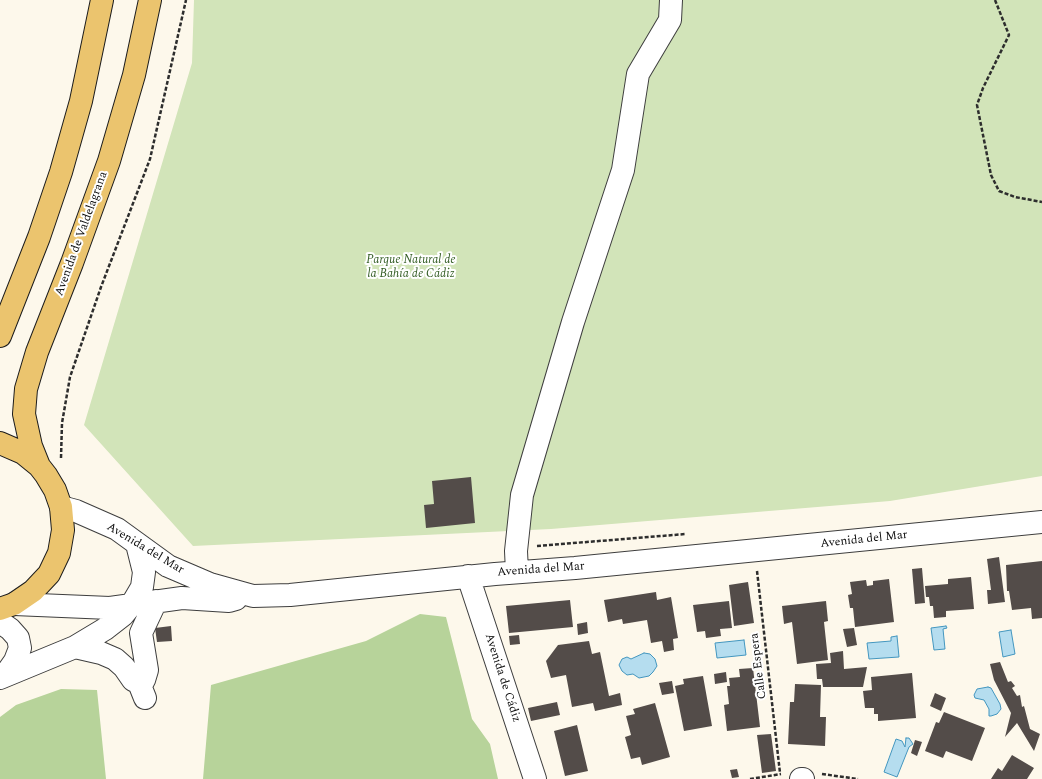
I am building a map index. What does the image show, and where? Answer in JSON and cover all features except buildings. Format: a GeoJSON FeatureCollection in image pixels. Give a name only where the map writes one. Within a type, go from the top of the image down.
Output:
{"type":"FeatureCollection","features":[{"type":"Feature","properties":{"kind":"main road"},"geometry":{"type":"LineString","coordinates":[[0,336],[39,237],[61,172],[82,94],[102,0]]}},
{"type":"Feature","properties":{"kind":"main road","name":"Avenida de Valdelagrana"},"geometry":{"type":"LineString","coordinates":[[43,470],[31,446],[25,419],[26,390],[37,352],[72,263],[109,161],[134,75],[150,0]]}},
{"type":"Feature","properties":{"kind":"main road"},"geometry":{"type":"LineString","coordinates":[[0,443],[23,453],[43,470],[55,490],[61,507],[63,530],[59,553],[49,574],[34,591],[7,606]]}},
{"type":"Feature","properties":{"kind":"street"},"geometry":{"type":"LineString","coordinates":[[517,572],[516,551],[522,495],[574,322],[623,170],[638,74],[670,20],[671,0]]}},
{"type":"Feature","properties":{"kind":"street","name":"Avenida del Mar"},"geometry":{"type":"LineString","coordinates":[[61,507],[76,511],[117,530],[168,566],[210,584],[253,596],[290,595],[468,576],[575,568],[1042,522]]}},
{"type":"Feature","properties":{"kind":"street"},"geometry":{"type":"LineString","coordinates":[[3,676],[25,669],[75,647],[105,630],[123,615],[132,604],[142,587],[144,572],[137,544]]}},
{"type":"Feature","properties":{"kind":"street","name":"Avenida de Cádiz"},"geometry":{"type":"LineString","coordinates":[[468,576],[535,779]]}},
{"type":"Feature","properties":{"kind":"street"},"geometry":{"type":"LineString","coordinates":[[7,606],[110,608],[182,598],[229,601],[253,596]]}},
{"type":"Feature","properties":{"kind":"street"},"geometry":{"type":"LineString","coordinates":[[75,647],[101,653],[115,659],[124,667],[142,691],[147,670],[141,633],[156,601]]}},
{"type":"Feature","properties":{"kind":"street"},"geometry":{"type":"LineString","coordinates":[[0,622],[10,629],[18,638],[20,648],[15,661],[3,676]]}},
{"type":"Feature","properties":{"kind":"path"},"geometry":{"type":"LineString","coordinates":[[43,470],[56,467],[61,460],[62,423],[70,376],[101,287],[150,159],[186,0]]}},
{"type":"Feature","properties":{"kind":"path"},"geometry":{"type":"LineString","coordinates":[[995,0],[1009,35],[983,88],[977,105],[991,175],[999,191],[1015,197],[1042,202]]}},
{"type":"Feature","properties":{"kind":"path","name":"Calle Espera"},"geometry":{"type":"LineString","coordinates":[[754,551],[781,779]]}},
{"type":"Feature","properties":{"kind":"path"},"geometry":{"type":"LineString","coordinates":[[750,779],[780,774]]}},
{"type":"Feature","properties":{"kind":"green space","name":"Parque Natural de la Bahía de Cádiz"},"geometry":{"type":"Polygon","coordinates":[[[194,0],[1042,0],[1042,476],[890,501],[551,529],[193,546],[84,425],[192,63],[194,0]]]}},
{"type":"Feature","properties":{"kind":"green space"},"geometry":{"type":"Polygon","coordinates":[[[420,614],[446,617],[472,719],[490,744],[498,779],[203,779],[211,685],[366,641],[420,614]]]}},
{"type":"Feature","properties":{"kind":"green space"},"geometry":{"type":"Polygon","coordinates":[[[61,689],[97,690],[106,779],[0,779],[0,717],[16,705],[61,689]]]}},
{"type":"Feature","properties":{"kind":"water"},"geometry":{"type":"Polygon","coordinates":[[[946,626],[947,628],[943,629],[945,649],[934,650],[931,628],[946,626]]]}},
{"type":"Feature","properties":{"kind":"water"},"geometry":{"type":"Polygon","coordinates":[[[1011,630],[1015,654],[1003,657],[999,632],[1011,630]]]}},
{"type":"Feature","properties":{"kind":"water"},"geometry":{"type":"Polygon","coordinates":[[[897,636],[899,657],[869,659],[867,643],[891,641],[891,637],[897,636]]]}},
{"type":"Feature","properties":{"kind":"water"},"geometry":{"type":"Polygon","coordinates":[[[744,640],[746,655],[717,658],[715,643],[744,640]]]}},
{"type":"Feature","properties":{"kind":"water"},"geometry":{"type":"Polygon","coordinates":[[[644,653],[650,654],[655,659],[657,666],[649,676],[639,678],[633,674],[627,675],[622,671],[619,665],[622,659],[627,657],[631,659],[644,653]]]}},
{"type":"Feature","properties":{"kind":"water"},"geometry":{"type":"Polygon","coordinates":[[[988,687],[991,688],[1000,704],[1001,709],[997,714],[991,716],[989,716],[989,709],[984,700],[975,698],[974,695],[977,689],[988,687]]]}},
{"type":"Feature","properties":{"kind":"water"},"geometry":{"type":"Polygon","coordinates":[[[906,738],[909,738],[913,744],[909,747],[897,777],[884,772],[896,739],[902,741],[905,747],[906,738]]]}}]}
